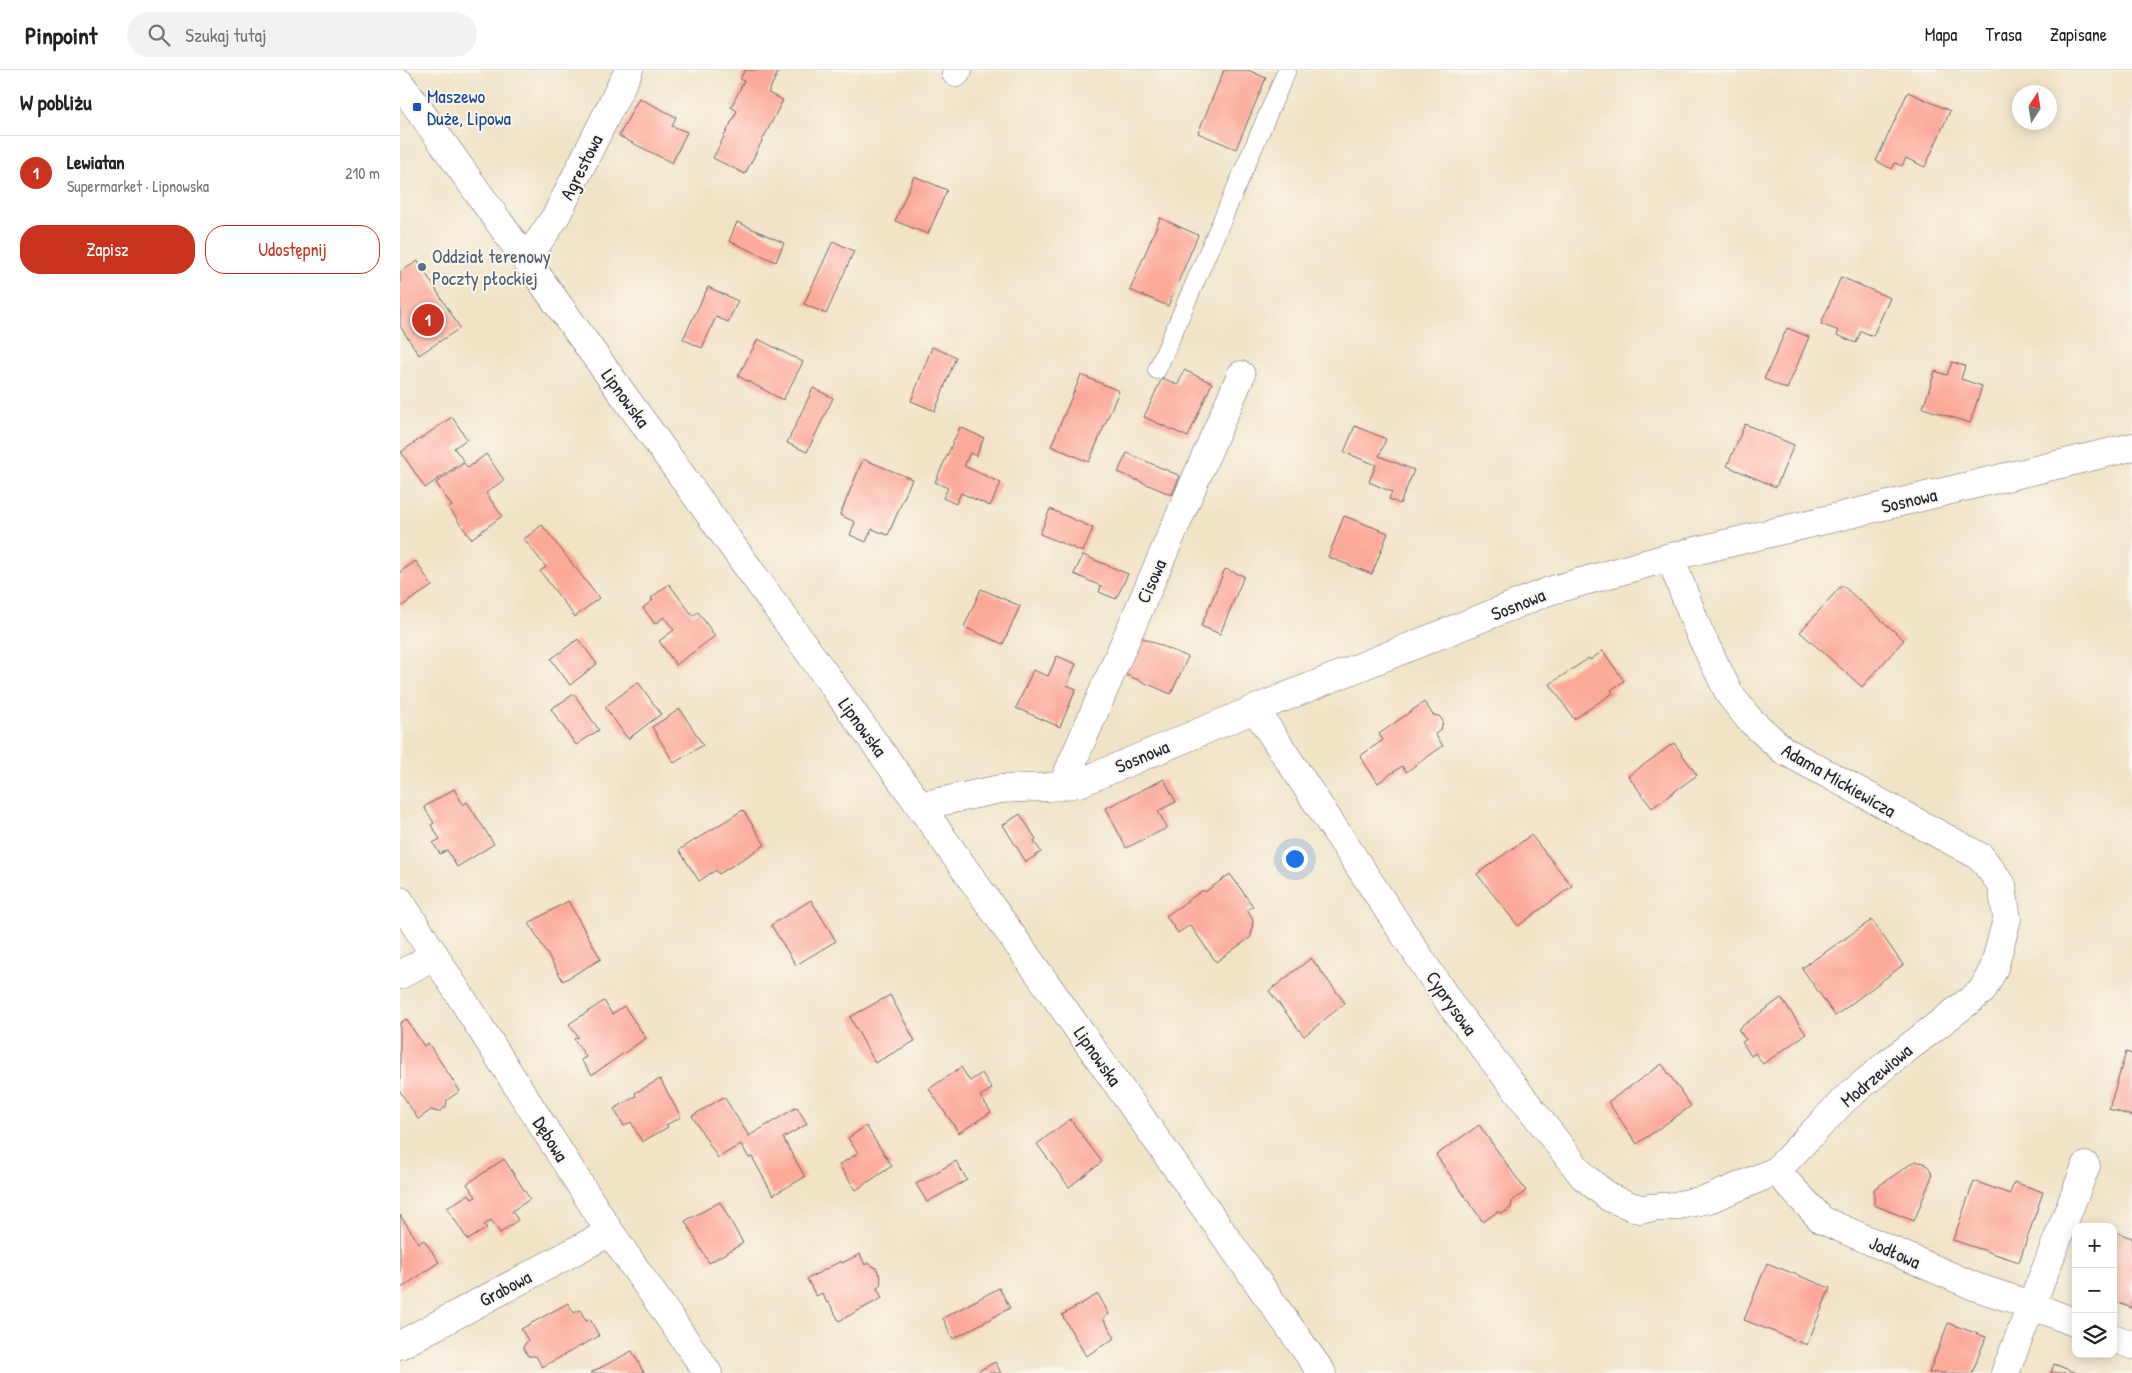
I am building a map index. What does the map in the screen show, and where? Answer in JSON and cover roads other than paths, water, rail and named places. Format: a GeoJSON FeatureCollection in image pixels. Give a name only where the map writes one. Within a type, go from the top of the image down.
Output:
{"type":"FeatureCollection","features":[{"type":"Feature","properties":{"kind":"street","name":"Agrestowa"},"geometry":{"type":"LineString","coordinates":[[526,260],[556,216],[629,70]]}},
{"type":"Feature","properties":{"kind":"street","name":"Lipnowska"},"geometry":{"type":"LineString","coordinates":[[400,82],[920,806],[1322,1373]]}},
{"type":"Feature","properties":{"kind":"street","name":"Cisowa"},"geometry":{"type":"LineString","coordinates":[[1062,786],[1241,375]]}},
{"type":"Feature","properties":{"kind":"street","name":"Sosnowa"},"geometry":{"type":"LineString","coordinates":[[920,806],[1000,789],[1062,786],[1079,782],[1549,591],[1670,557],[2132,447]]}},
{"type":"Feature","properties":{"kind":"street","name":"Adama Mickiewicza"},"geometry":{"type":"LineString","coordinates":[[1670,557],[1699,632],[1730,695],[1749,719],[1783,750],[1981,858],[2002,885],[2007,919]]}},
{"type":"Feature","properties":{"kind":"street","name":"Cyprysowa"},"geometry":{"type":"LineString","coordinates":[[1256,709],[1453,1008],[1582,1176],[1610,1198],[1639,1209],[1674,1206],[1709,1199]]}},
{"type":"Feature","properties":{"kind":"street","name":"Dębowa"},"geometry":{"type":"LineString","coordinates":[[400,901],[610,1232],[708,1373]]}},
{"type":"Feature","properties":{"kind":"street","name":"Modrzewiowa"},"geometry":{"type":"LineString","coordinates":[[1709,1199],[1776,1171],[1844,1100],[1887,1064],[1982,991],[1994,968],[2007,919]]}},
{"type":"Feature","properties":{"kind":"street"},"geometry":{"type":"LineString","coordinates":[[400,975],[435,955]]}},
{"type":"Feature","properties":{"kind":"street"},"geometry":{"type":"LineString","coordinates":[[2005,1373],[2086,1166]]}},
{"type":"Feature","properties":{"kind":"street","name":"Jodłowa"},"geometry":{"type":"LineString","coordinates":[[1776,1171],[1822,1220],[1976,1287],[2032,1305],[2072,1321]]}},
{"type":"Feature","properties":{"kind":"street","name":"Grabowa"},"geometry":{"type":"LineString","coordinates":[[400,1344],[610,1232]]}},
{"type":"Feature","properties":{"kind":"street"},"geometry":{"type":"LineString","coordinates":[[2117,1339],[2132,1345]]}},
{"type":"Feature","properties":{"kind":"lane"},"geometry":{"type":"LineString","coordinates":[[1157,370],[1287,70]]}},
{"type":"Feature","properties":{"kind":"place","name":"Maszewo Duże, Lipowa"},"geometry":{"type":"Point","coordinates":[417,107]}},
{"type":"Feature","properties":{"kind":"place","name":"Oddział terenowy Poczty płockiej"},"geometry":{"type":"Point","coordinates":[422,267]}},
{"type":"Feature","properties":{"kind":"place","name":"Lewiatan"},"geometry":{"type":"Point","coordinates":[428,320]}}]}
